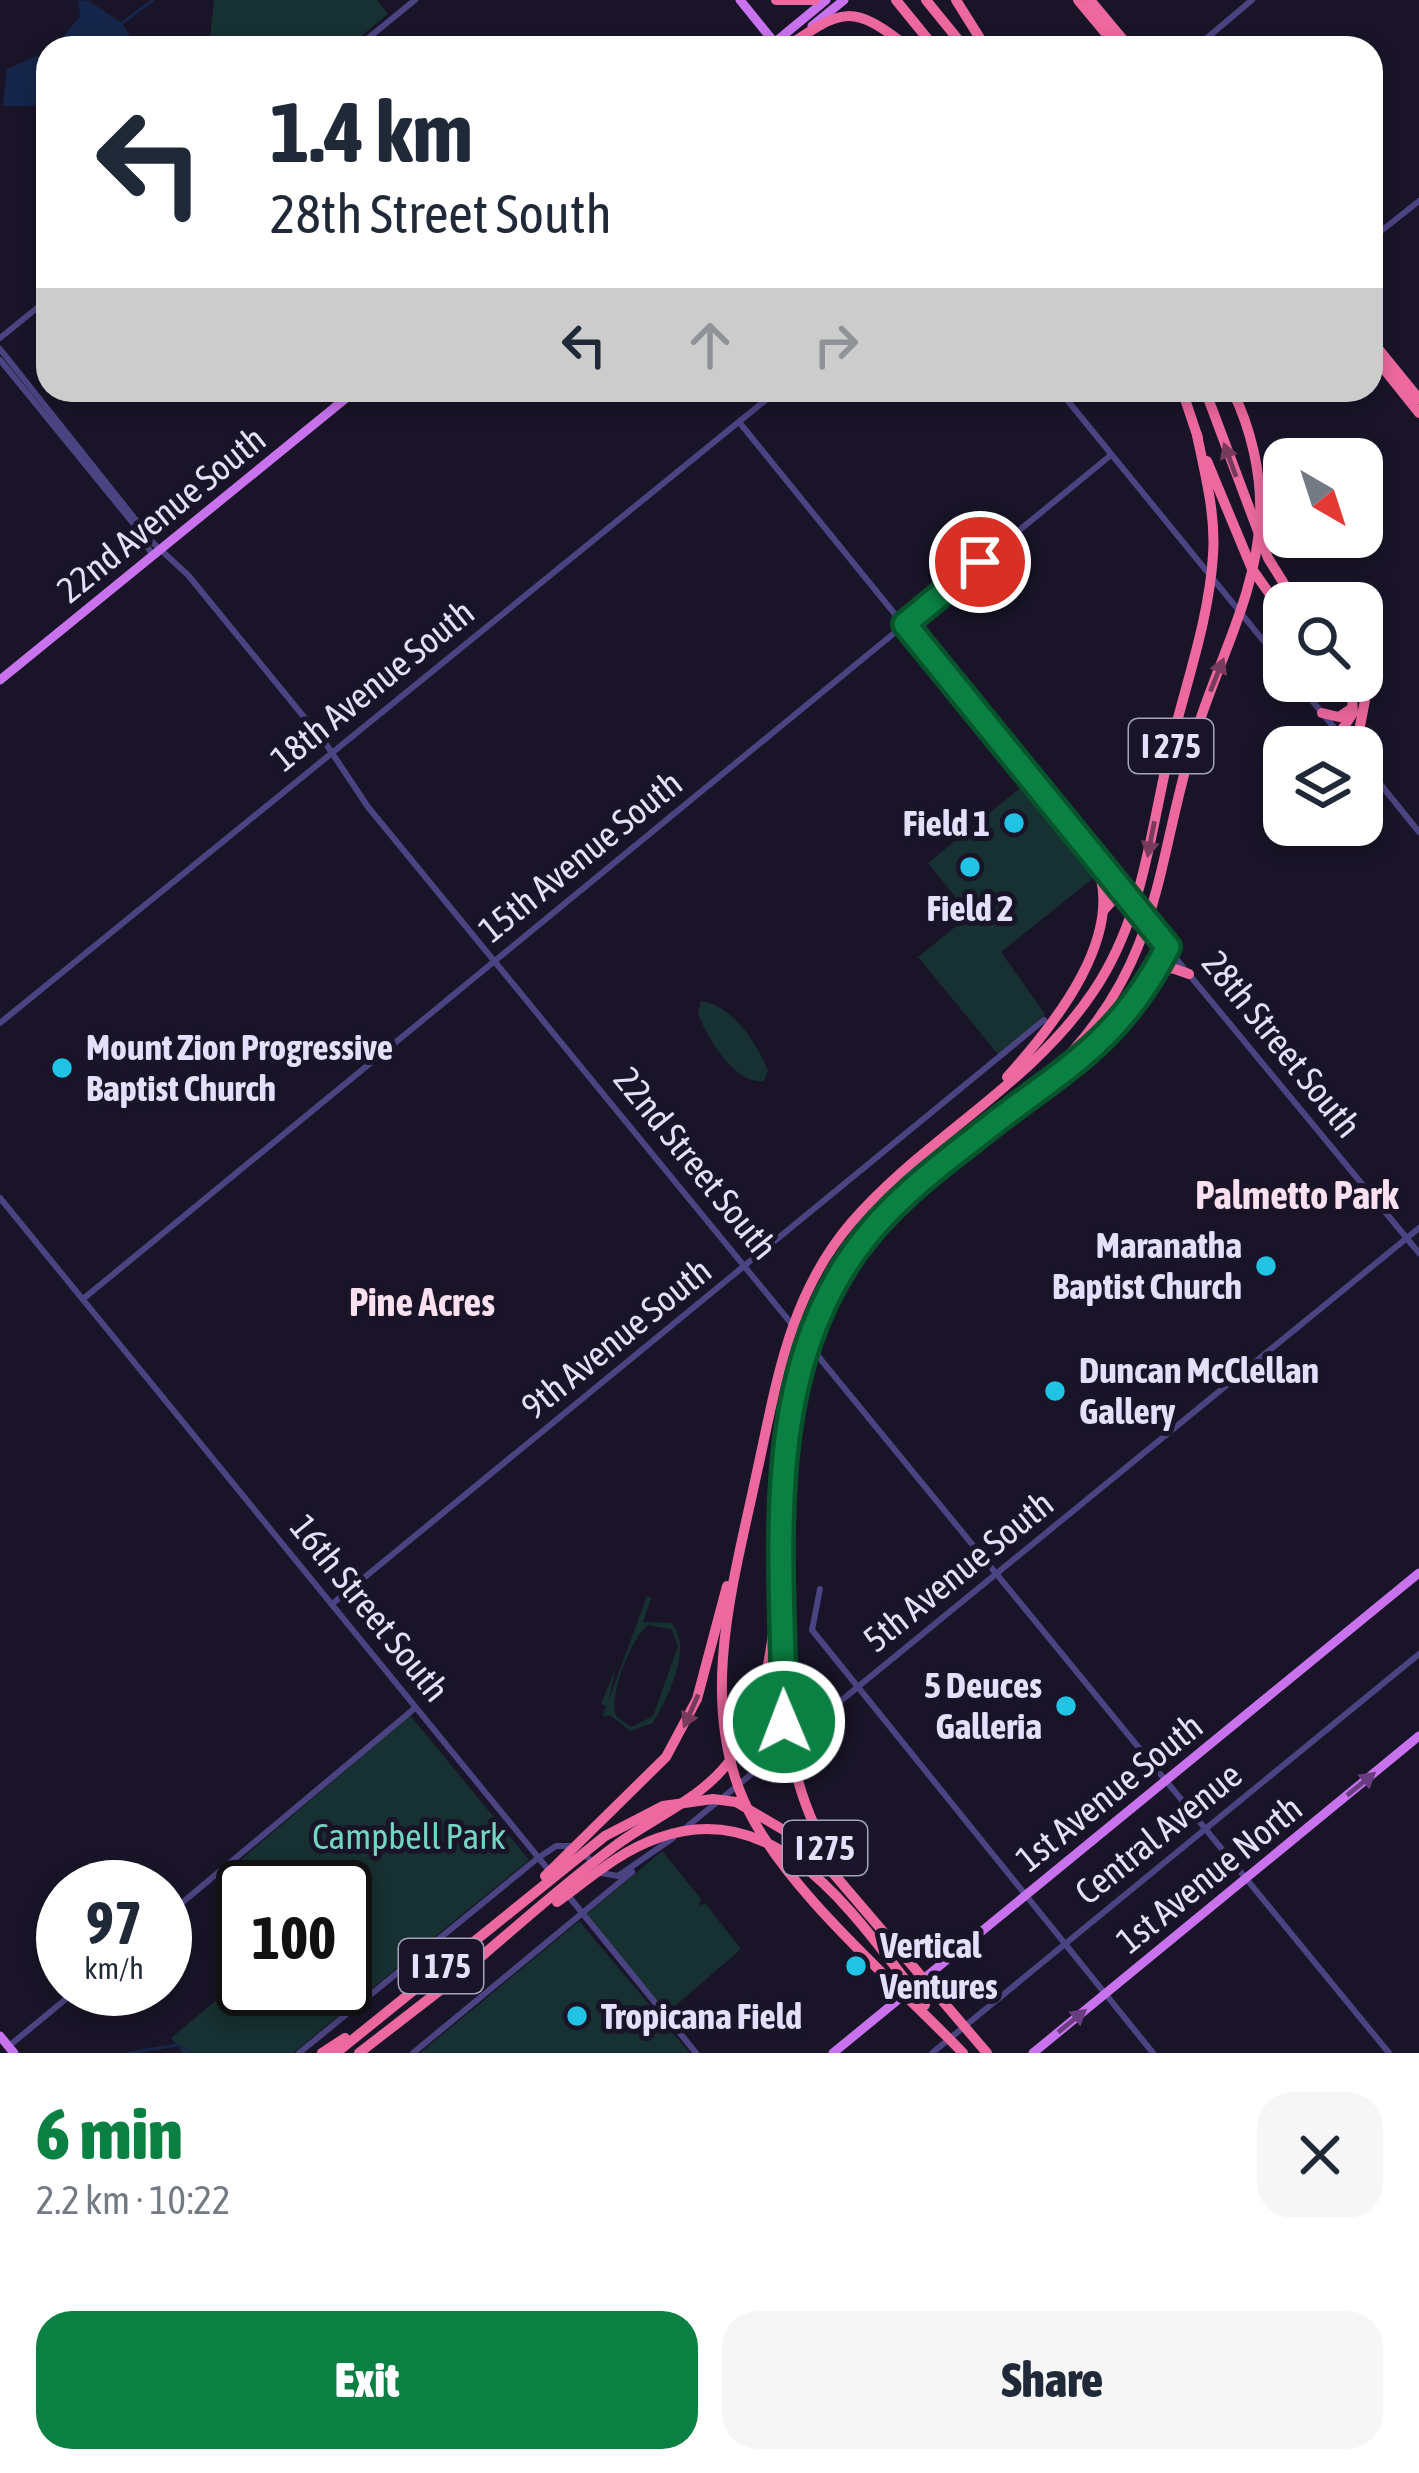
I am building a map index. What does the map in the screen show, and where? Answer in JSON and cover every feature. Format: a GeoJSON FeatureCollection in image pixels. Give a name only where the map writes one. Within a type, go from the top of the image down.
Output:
{"type":"FeatureCollection","features":[{"type":"Feature","properties":{"kind":"highway"},"geometry":{"type":"LineString","coordinates":[[776,0],[815,0]]}},
{"type":"Feature","properties":{"kind":"highway"},"geometry":{"type":"LineString","coordinates":[[896,0],[925,36]]}},
{"type":"Feature","properties":{"kind":"highway"},"geometry":{"type":"LineString","coordinates":[[926,0],[955,36]]}},
{"type":"Feature","properties":{"kind":"highway"},"geometry":{"type":"LineString","coordinates":[[956,0],[978,36]]}},
{"type":"Feature","properties":{"kind":"highway"},"geometry":{"type":"LineString","coordinates":[[1078,0],[1108,36]]}},
{"type":"Feature","properties":{"kind":"highway"},"geometry":{"type":"LineString","coordinates":[[1090,0],[1120,36]]}},
{"type":"Feature","properties":{"kind":"highway"},"geometry":{"type":"LineString","coordinates":[[797,36],[846,13],[870,19],[893,36]]}},
{"type":"Feature","properties":{"kind":"highway"},"geometry":{"type":"LineString","coordinates":[[1383,355],[1419,399]]}},
{"type":"Feature","properties":{"kind":"highway"},"geometry":{"type":"LineString","coordinates":[[1383,368],[1419,413]]}},
{"type":"Feature","properties":{"kind":"highway","name":"I 275"},"geometry":{"type":"LineString","coordinates":[[963,2053],[809,1894],[764,1838],[734,1776],[722,1702],[725,1635],[782,1352],[802,1300],[850,1224],[1073,1020],[1127,931],[1208,603],[1214,553],[1197,435],[1186,402]]}},
{"type":"Feature","properties":{"kind":"highway"},"geometry":{"type":"LineString","coordinates":[[1210,402],[1268,558],[1283,582]]}},
{"type":"Feature","properties":{"kind":"highway","name":"I 275"},"geometry":{"type":"LineString","coordinates":[[987,2053],[823,1846],[796,1782],[784,1722],[786,1439],[798,1371],[818,1317],[876,1225],[1071,1053],[1108,1004],[1141,946],[1155,910],[1193,739],[1232,638],[1256,553],[1260,494],[1247,427],[1237,402]]}},
{"type":"Feature","properties":{"kind":"highway"},"geometry":{"type":"LineString","coordinates":[[1197,435],[1252,569],[1263,584]]}},
{"type":"Feature","properties":{"kind":"highway"},"geometry":{"type":"LineString","coordinates":[[1356,702],[1358,709]]}},
{"type":"Feature","properties":{"kind":"highway"},"geometry":{"type":"LineString","coordinates":[[1356,726],[1359,702]]}},
{"type":"Feature","properties":{"kind":"highway"},"geometry":{"type":"LineString","coordinates":[[1322,713],[1339,717],[1358,709]]}},
{"type":"Feature","properties":{"kind":"highway"},"geometry":{"type":"LineString","coordinates":[[1345,726],[1358,709]]}},
{"type":"Feature","properties":{"kind":"highway"},"geometry":{"type":"LineString","coordinates":[[977,1109],[1060,1010],[1102,912],[1106,888],[1094,859]]}},
{"type":"Feature","properties":{"kind":"highway"},"geometry":{"type":"LineString","coordinates":[[1102,912],[1112,901],[1126,898]]}},
{"type":"Feature","properties":{"kind":"highway"},"geometry":{"type":"LineString","coordinates":[[978,1135],[1074,1068],[1150,978],[1168,947]]}},
{"type":"Feature","properties":{"kind":"highway"},"geometry":{"type":"LineString","coordinates":[[1150,978],[1164,968],[1190,974]]}},
{"type":"Feature","properties":{"kind":"highway"},"geometry":{"type":"LineString","coordinates":[[536,1888],[665,1757],[698,1699],[765,1436]]}},
{"type":"Feature","properties":{"kind":"highway"},"geometry":{"type":"LineString","coordinates":[[549,1904],[614,1846],[719,1775],[754,1713],[774,1602],[786,1439]]}},
{"type":"Feature","properties":{"kind":"highway"},"geometry":{"type":"LineString","coordinates":[[536,1888],[605,1836],[644,1814],[688,1801],[736,1802],[809,1845],[906,1955]]}},
{"type":"Feature","properties":{"kind":"highway"},"geometry":{"type":"LineString","coordinates":[[549,1904],[657,1838],[700,1828],[743,1832],[800,1859],[829,1888],[963,2053]]}},
{"type":"Feature","properties":{"kind":"highway","name":"I 175"},"geometry":{"type":"LineString","coordinates":[[336,2053],[536,1888]]}},
{"type":"Feature","properties":{"kind":"highway","name":"I 175"},"geometry":{"type":"LineString","coordinates":[[358,2053],[549,1904]]}},
{"type":"Feature","properties":{"kind":"highway"},"geometry":{"type":"LineString","coordinates":[[322,2053],[369,2024]]}},
{"type":"Feature","properties":{"kind":"main road"},"geometry":{"type":"LineString","coordinates":[[740,0],[769,36]]}},
{"type":"Feature","properties":{"kind":"main road"},"geometry":{"type":"LineString","coordinates":[[789,36],[826,0]]}},
{"type":"Feature","properties":{"kind":"main road"},"geometry":{"type":"LineString","coordinates":[[793,36],[844,0]]}},
{"type":"Feature","properties":{"kind":"main road","name":"22nd Avenue South"},"geometry":{"type":"LineString","coordinates":[[0,680],[341,402]]}},
{"type":"Feature","properties":{"kind":"main road","name":"1st Avenue South"},"geometry":{"type":"LineString","coordinates":[[832,2053],[1419,1573]]}},
{"type":"Feature","properties":{"kind":"main road","name":"1st Avenue North"},"geometry":{"type":"LineString","coordinates":[[1033,2053],[1419,1736]]}},
{"type":"Feature","properties":{"kind":"street"},"geometry":{"type":"LineString","coordinates":[[371,36],[415,0]]}},
{"type":"Feature","properties":{"kind":"street"},"geometry":{"type":"LineString","coordinates":[[1209,36],[1252,0]]}},
{"type":"Feature","properties":{"kind":"street"},"geometry":{"type":"LineString","coordinates":[[1383,230],[1419,201]]}},
{"type":"Feature","properties":{"kind":"street"},"geometry":{"type":"LineString","coordinates":[[0,338],[36,309]]}},
{"type":"Feature","properties":{"kind":"street"},"geometry":{"type":"LineString","coordinates":[[0,349],[36,396]]}},
{"type":"Feature","properties":{"kind":"street"},"geometry":{"type":"LineString","coordinates":[[0,360],[140,530]]}},
{"type":"Feature","properties":{"kind":"street"},"geometry":{"type":"LineString","coordinates":[[41,402],[140,530]]}},
{"type":"Feature","properties":{"kind":"street","name":"18th Avenue South"},"geometry":{"type":"LineString","coordinates":[[0,1023],[763,402]]}},
{"type":"Feature","properties":{"kind":"street"},"geometry":{"type":"LineString","coordinates":[[1069,402],[1263,641]]}},
{"type":"Feature","properties":{"kind":"street","name":"28th Street South"},"geometry":{"type":"LineString","coordinates":[[739,422],[1419,1253]]}},
{"type":"Feature","properties":{"kind":"street","name":"15th Avenue South"},"geometry":{"type":"LineString","coordinates":[[83,1300],[1111,455]]}},
{"type":"Feature","properties":{"kind":"street","name":"22nd Street South"},"geometry":{"type":"LineString","coordinates":[[140,530],[332,752],[368,807],[1389,2053]]}},
{"type":"Feature","properties":{"kind":"street"},"geometry":{"type":"LineString","coordinates":[[1313,702],[1333,726]]}},
{"type":"Feature","properties":{"kind":"street"},"geometry":{"type":"LineString","coordinates":[[1383,787],[1419,832]]}},
{"type":"Feature","properties":{"kind":"street","name":"9th Avenue South"},"geometry":{"type":"LineString","coordinates":[[332,1604],[1044,1020]]}},
{"type":"Feature","properties":{"kind":"street","name":"16th Street South"},"geometry":{"type":"LineString","coordinates":[[0,1198],[696,2053]]}},
{"type":"Feature","properties":{"kind":"street","name":"5th Avenue South"},"geometry":{"type":"LineString","coordinates":[[413,2053],[1419,1228]]}},
{"type":"Feature","properties":{"kind":"street"},"geometry":{"type":"LineString","coordinates":[[820,1588],[811,1627],[1154,2053]]}},
{"type":"Feature","properties":{"kind":"street","name":"Central Avenue"},"geometry":{"type":"LineString","coordinates":[[932,2053],[1419,1654]]}},
{"type":"Feature","properties":{"kind":"street"},"geometry":{"type":"LineString","coordinates":[[192,1894],[416,1707]]}},
{"type":"Feature","properties":{"kind":"street"},"geometry":{"type":"LineString","coordinates":[[299,2053],[538,1858],[565,1844],[581,1851],[606,1876],[618,1876],[641,1864]]}},
{"type":"Feature","properties":{"kind":"street"},"geometry":{"type":"LineString","coordinates":[[6,2043],[42,2016]]}},
{"type":"Feature","properties":{"kind":"green space"},"geometry":{"type":"Polygon","coordinates":[[[214,0],[377,0],[388,14],[361,36],[210,36],[214,0]]]}},
{"type":"Feature","properties":{"kind":"green space"},"geometry":{"type":"Polygon","coordinates":[[[1030,780],[1097,875],[1001,952],[1045,1014],[1001,1058],[918,957],[970,915],[928,863],[1030,780]]]}},
{"type":"Feature","properties":{"kind":"green space"},"geometry":{"type":"Polygon","coordinates":[[[701,1001],[723,1010],[742,1027],[768,1071],[764,1081],[743,1076],[724,1058],[698,1014],[701,1001]]]}},
{"type":"Feature","properties":{"kind":"green space"},"geometry":{"type":"Polygon","coordinates":[[[647,1596],[651,1598],[643,1622],[671,1623],[677,1633],[679,1658],[671,1686],[653,1723],[630,1731],[610,1715],[602,1717],[606,1706],[601,1704],[615,1670],[609,1699],[647,1596]],[[648,1625],[623,1668],[616,1716],[631,1727],[653,1716],[678,1646],[671,1629],[648,1625]]]}},
{"type":"Feature","properties":{"kind":"green space","name":"Campbell Park"},"geometry":{"type":"Polygon","coordinates":[[[410,1715],[529,1860],[372,1988],[372,1860],[241,1860],[410,1715]]]}},
{"type":"Feature","properties":{"kind":"green space"},"geometry":{"type":"Polygon","coordinates":[[[662,1851],[701,1899],[699,1907],[705,1903],[741,1949],[667,2013],[586,1915],[662,1851]]]}},
{"type":"Feature","properties":{"kind":"green space"},"geometry":{"type":"Polygon","coordinates":[[[578,1922],[690,2053],[420,2053],[578,1922]]]}},
{"type":"Feature","properties":{"kind":"green space","name":"Campbell Park"},"geometry":{"type":"Polygon","coordinates":[[[216,2000],[216,2016],[338,2016],[293,2053],[183,2053],[171,2038],[216,2000]]]}},
{"type":"Feature","properties":{"kind":"water"},"geometry":{"type":"Polygon","coordinates":[[[87,0],[122,23],[130,36],[64,36],[80,16],[78,1],[87,0]]]}},
{"type":"Feature","properties":{"kind":"water"},"geometry":{"type":"Polygon","coordinates":[[[36,56],[36,106],[3,106],[7,69],[36,56]]]}},
{"type":"Feature","properties":{"kind":"waterway"},"geometry":{"type":"LineString","coordinates":[[122,23],[153,0]]}},
{"type":"Feature","properties":{"kind":"waterway"},"geometry":{"type":"LineString","coordinates":[[129,2053],[177,2045],[194,2053]]}},
{"type":"Feature","properties":{"kind":"place","name":"Field 1"},"geometry":{"type":"Point","coordinates":[1014,823]}},
{"type":"Feature","properties":{"kind":"place","name":"Field 2"},"geometry":{"type":"Point","coordinates":[970,867]}},
{"type":"Feature","properties":{"kind":"place","name":"Mount Zion Progressive Baptist Church"},"geometry":{"type":"Point","coordinates":[62,1068]}},
{"type":"Feature","properties":{"kind":"place","name":"Maranatha Baptist Church"},"geometry":{"type":"Point","coordinates":[1266,1266]}},
{"type":"Feature","properties":{"kind":"place","name":"Duncan McClellan Gallery"},"geometry":{"type":"Point","coordinates":[1055,1391]}},
{"type":"Feature","properties":{"kind":"place","name":"5 Deuces Galleria"},"geometry":{"type":"Point","coordinates":[1066,1706]}},
{"type":"Feature","properties":{"kind":"place","name":"Vertical Ventures"},"geometry":{"type":"Point","coordinates":[856,1966]}},
{"type":"Feature","properties":{"kind":"place","name":"Tropicana Field"},"geometry":{"type":"Point","coordinates":[577,2016]}},
{"type":"Feature","properties":{"kind":"district","name":"Palmetto Park"},"geometry":{"type":"Point","coordinates":[1297,1195]}},
{"type":"Feature","properties":{"kind":"district","name":"Pine Acres"},"geometry":{"type":"Point","coordinates":[422,1302]}},
{"type":"Feature","properties":{"kind":"route"},"geometry":{"type":"LineString","coordinates":[[784,1722],[786,1439],[794,1386],[818,1317],[855,1251],[876,1225],[978,1135],[1061,1079],[1088,1054],[1150,978],[1168,947],[905,624],[980,562]]}}]}
